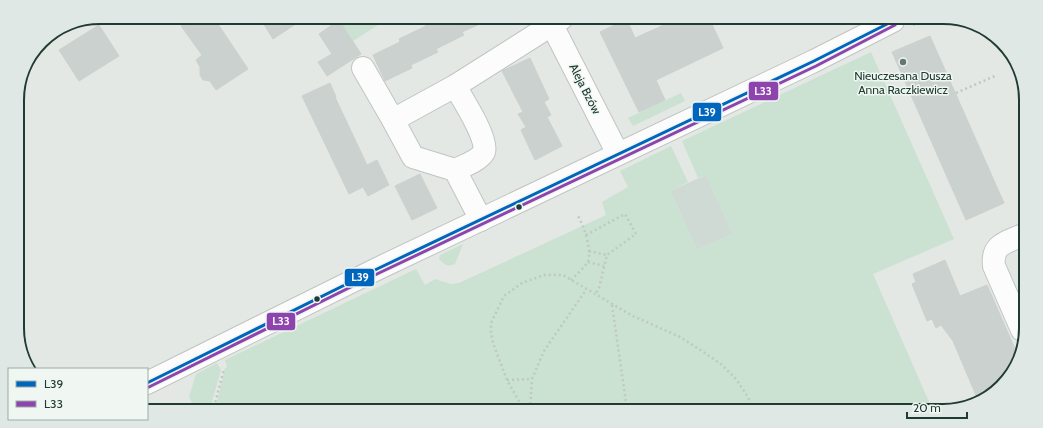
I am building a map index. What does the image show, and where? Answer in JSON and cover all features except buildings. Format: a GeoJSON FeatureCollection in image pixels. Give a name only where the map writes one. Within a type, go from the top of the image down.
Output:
{"type":"FeatureCollection","features":[{"type":"Feature","properties":{"kind":"street","name":"Aleja Bzów"},"geometry":{"type":"LineString","coordinates":[[393,120],[455,86],[553,24]]}},
{"type":"Feature","properties":{"kind":"street","name":"Aleja Bzów"},"geometry":{"type":"LineString","coordinates":[[557,24],[618,154]]}},
{"type":"Feature","properties":{"kind":"street"},"geometry":{"type":"LineString","coordinates":[[148,383],[887,24]]}},
{"type":"Feature","properties":{"kind":"street"},"geometry":{"type":"LineString","coordinates":[[363,68],[413,157],[455,170],[481,220]]}},
{"type":"Feature","properties":{"kind":"street"},"geometry":{"type":"LineString","coordinates":[[455,86],[478,128],[485,145],[484,151],[479,157],[455,170]]}},
{"type":"Feature","properties":{"kind":"street"},"geometry":{"type":"LineString","coordinates":[[1019,237],[1002,244],[995,251],[993,258],[994,266],[1019,323]]}},
{"type":"Feature","properties":{"kind":"path"},"geometry":{"type":"LineString","coordinates":[[956,93],[995,76]]}},
{"type":"Feature","properties":{"kind":"path"},"geometry":{"type":"LineString","coordinates":[[586,235],[625,214],[636,234],[607,255],[599,288],[595,295]]}},
{"type":"Feature","properties":{"kind":"path"},"geometry":{"type":"LineString","coordinates":[[571,280],[588,262],[589,252],[584,225],[578,216]]}},
{"type":"Feature","properties":{"kind":"path"},"geometry":{"type":"LineString","coordinates":[[589,252],[607,255]]}},
{"type":"Feature","properties":{"kind":"path"},"geometry":{"type":"LineString","coordinates":[[588,262],[604,266]]}},
{"type":"Feature","properties":{"kind":"path"},"geometry":{"type":"LineString","coordinates":[[521,404],[507,380],[493,344],[491,332],[492,323],[504,296],[522,283],[544,275],[563,275],[612,305],[680,337],[722,365],[736,379],[751,404]]}},
{"type":"Feature","properties":{"kind":"path"},"geometry":{"type":"LineString","coordinates":[[530,404],[532,379],[544,351],[586,290]]}},
{"type":"Feature","properties":{"kind":"path"},"geometry":{"type":"LineString","coordinates":[[612,305],[626,404]]}},
{"type":"Feature","properties":{"kind":"path"},"geometry":{"type":"LineString","coordinates":[[215,404],[224,369]]}},
{"type":"Feature","properties":{"kind":"path"},"geometry":{"type":"LineString","coordinates":[[507,380],[532,379]]}},
{"type":"Feature","properties":{"kind":"shaded area"},"geometry":{"type":"Polygon","coordinates":[[[706,175],[733,234],[697,250],[670,191],[706,175]]]}},
{"type":"Feature","properties":{"kind":"green space"},"geometry":{"type":"Polygon","coordinates":[[[342,24],[380,24],[353,41],[342,24]]]}},
{"type":"Feature","properties":{"kind":"green space"},"geometry":{"type":"Polygon","coordinates":[[[871,52],[954,239],[873,274],[930,404],[226,404],[217,402],[225,368],[227,367],[225,360],[416,269],[425,285],[435,279],[451,284],[459,283],[606,215],[602,202],[628,187],[620,171],[671,146],[688,182],[670,191],[697,250],[733,234],[706,175],[698,178],[682,141],[871,52]]]}},
{"type":"Feature","properties":{"kind":"green space"},"geometry":{"type":"Polygon","coordinates":[[[681,93],[685,101],[633,126],[628,118],[681,93]]]}},
{"type":"Feature","properties":{"kind":"green space"},"geometry":{"type":"Polygon","coordinates":[[[463,244],[455,264],[446,265],[439,259],[440,255],[463,244]]]}},
{"type":"Feature","properties":{"kind":"green space"},"geometry":{"type":"Polygon","coordinates":[[[217,363],[221,370],[212,404],[192,404],[189,397],[196,374],[217,363]]]}},
{"type":"Feature","properties":{"kind":"transit line","name":"L39"},"geometry":{"type":"LineString","coordinates":[[148,383],[377,269],[814,61],[887,24]]}},
{"type":"Feature","properties":{"kind":"transit line","name":"L33"},"geometry":{"type":"LineString","coordinates":[[149,387],[379,273],[816,66],[895,25]]}},
{"type":"Feature","properties":{"kind":"place","name":"Nieuczesana Dusza Anna Raczkiewicz"},"geometry":{"type":"Point","coordinates":[903,62]}}]}
